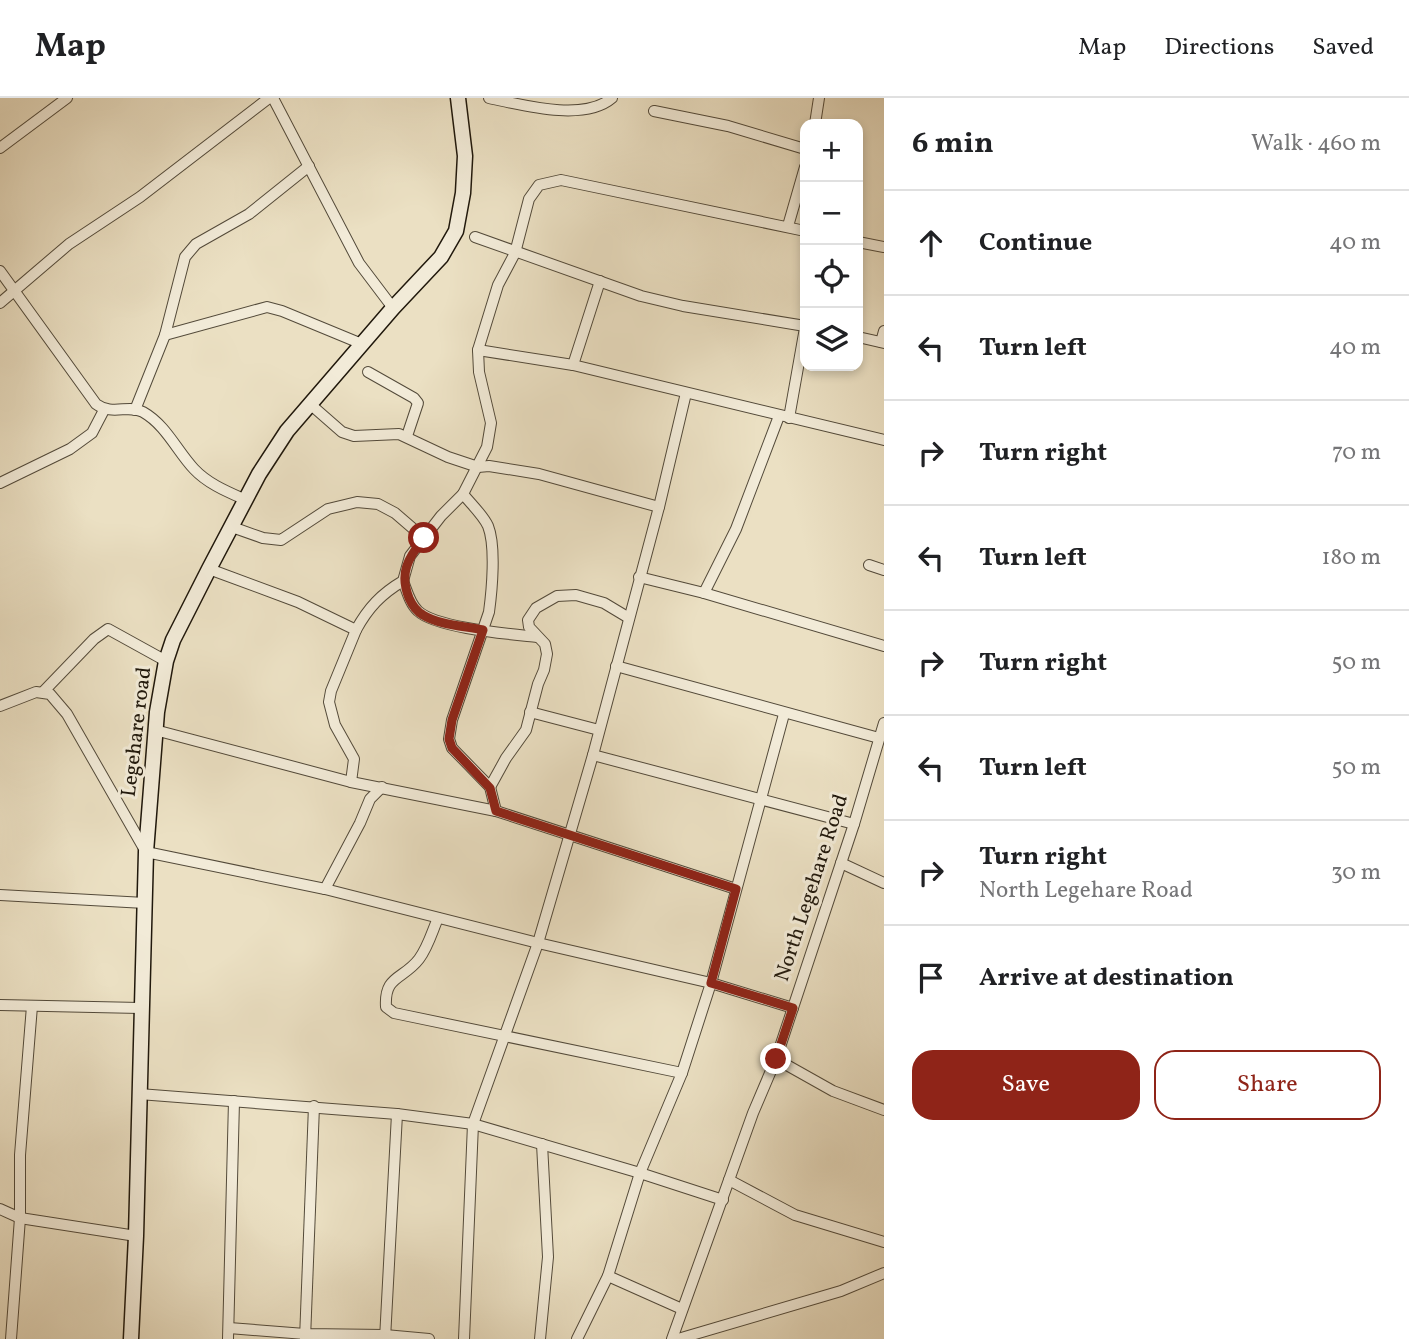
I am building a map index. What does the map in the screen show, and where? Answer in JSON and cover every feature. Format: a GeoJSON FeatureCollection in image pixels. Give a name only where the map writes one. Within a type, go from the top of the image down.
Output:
{"type":"FeatureCollection","features":[{"type":"Feature","properties":{"kind":"main road","name":"Legehare road"},"geometry":{"type":"LineString","coordinates":[[131,1339],[146,852],[155,730],[166,661],[173,640],[209,569],[259,474],[287,431],[393,307],[441,257],[456,231],[463,193],[465,156],[458,98]]}},
{"type":"Feature","properties":{"kind":"street"},"geometry":{"type":"LineString","coordinates":[[0,148],[67,98]]}},
{"type":"Feature","properties":{"kind":"street"},"geometry":{"type":"LineString","coordinates":[[0,303],[69,244],[141,197],[271,98],[359,263],[393,307]]}},
{"type":"Feature","properties":{"kind":"street"},"geometry":{"type":"LineString","coordinates":[[489,98],[565,111],[586,109],[606,103],[612,98]]}},
{"type":"Feature","properties":{"kind":"street"},"geometry":{"type":"LineString","coordinates":[[816,119],[819,98]]}},
{"type":"Feature","properties":{"kind":"street"},"geometry":{"type":"LineString","coordinates":[[654,111],[728,126],[800,148]]}},
{"type":"Feature","properties":{"kind":"street"},"geometry":{"type":"LineString","coordinates":[[135,410],[165,335],[185,257],[195,244],[249,214],[309,166]]}},
{"type":"Feature","properties":{"kind":"street"},"geometry":{"type":"LineString","coordinates":[[537,637],[434,620],[413,606],[403,581],[410,556],[463,494],[478,467],[491,432],[479,372],[478,350],[529,199],[540,185],[561,180],[800,230]]}},
{"type":"Feature","properties":{"kind":"street"},"geometry":{"type":"LineString","coordinates":[[788,226],[801,182]]}},
{"type":"Feature","properties":{"kind":"street"},"geometry":{"type":"LineString","coordinates":[[475,237],[641,296],[800,326]]}},
{"type":"Feature","properties":{"kind":"street"},"geometry":{"type":"LineString","coordinates":[[863,243],[884,247]]}},
{"type":"Feature","properties":{"kind":"street"},"geometry":{"type":"LineString","coordinates":[[0,271],[96,404],[104,410],[142,412],[168,435],[195,470],[216,486],[246,500]]}},
{"type":"Feature","properties":{"kind":"street"},"geometry":{"type":"LineString","coordinates":[[573,365],[600,281]]}},
{"type":"Feature","properties":{"kind":"street"},"geometry":{"type":"LineString","coordinates":[[165,335],[267,307],[362,344]]}},
{"type":"Feature","properties":{"kind":"street"},"geometry":{"type":"LineString","coordinates":[[863,338],[883,343],[884,331]]}},
{"type":"Feature","properties":{"kind":"street"},"geometry":{"type":"LineString","coordinates":[[704,593],[736,528],[784,417],[800,348]]}},
{"type":"Feature","properties":{"kind":"street"},"geometry":{"type":"LineString","coordinates":[[478,350],[573,365],[884,440]]}},
{"type":"Feature","properties":{"kind":"street"},"geometry":{"type":"LineString","coordinates":[[368,372],[414,398],[418,403],[407,436]]}},
{"type":"Feature","properties":{"kind":"street"},"geometry":{"type":"LineString","coordinates":[[464,1339],[473,1124],[538,943],[593,755],[659,507],[686,393]]}},
{"type":"Feature","properties":{"kind":"street"},"geometry":{"type":"LineString","coordinates":[[310,404],[342,432],[354,436],[390,433],[407,436],[449,457],[478,467],[489,466],[539,474],[659,507]]}},
{"type":"Feature","properties":{"kind":"street"},"geometry":{"type":"LineString","coordinates":[[0,483],[70,449],[92,433],[104,410]]}},
{"type":"Feature","properties":{"kind":"street"},"geometry":{"type":"LineString","coordinates":[[463,494],[488,526],[491,541],[491,595],[483,630],[452,720],[449,739],[452,748],[490,788],[496,811]]}},
{"type":"Feature","properties":{"kind":"street"},"geometry":{"type":"LineString","coordinates":[[232,527],[263,538],[281,540],[328,509],[357,502],[386,506],[424,538]]}},
{"type":"Feature","properties":{"kind":"street"},"geometry":{"type":"LineString","coordinates":[[869,565],[884,570]]}},
{"type":"Feature","properties":{"kind":"street"},"geometry":{"type":"LineString","coordinates":[[209,569],[298,602],[356,630]]}},
{"type":"Feature","properties":{"kind":"street"},"geometry":{"type":"LineString","coordinates":[[639,577],[704,593],[884,646]]}},
{"type":"Feature","properties":{"kind":"street"},"geometry":{"type":"LineString","coordinates":[[351,782],[354,759],[335,725],[329,702],[331,691],[356,630],[373,604],[386,591],[403,581]]}},
{"type":"Feature","properties":{"kind":"street"},"geometry":{"type":"LineString","coordinates":[[490,788],[506,758],[526,730],[547,654],[545,645],[529,627],[528,620],[536,608],[557,596],[576,596],[604,603],[629,618]]}},
{"type":"Feature","properties":{"kind":"street"},"geometry":{"type":"LineString","coordinates":[[43,692],[94,639],[108,629],[166,661]]}},
{"type":"Feature","properties":{"kind":"street"},"geometry":{"type":"LineString","coordinates":[[617,666],[879,738]]}},
{"type":"Feature","properties":{"kind":"street"},"geometry":{"type":"LineString","coordinates":[[0,706],[36,692],[50,694],[67,714],[146,852],[325,889],[711,983],[793,1008]]}},
{"type":"Feature","properties":{"kind":"street"},"geometry":{"type":"LineString","coordinates":[[530,712],[599,730]]}},
{"type":"Feature","properties":{"kind":"street"},"geometry":{"type":"LineString","coordinates":[[577,1339],[608,1276],[640,1173],[682,1073],[711,983],[784,714]]}},
{"type":"Feature","properties":{"kind":"street","name":"North Legehare Road"},"geometry":{"type":"LineString","coordinates":[[672,1339],[753,1113],[776,1059],[854,824],[884,723]]}},
{"type":"Feature","properties":{"kind":"street"},"geometry":{"type":"LineString","coordinates":[[155,730],[351,782],[496,811],[736,889]]}},
{"type":"Feature","properties":{"kind":"street"},"geometry":{"type":"LineString","coordinates":[[593,755],[762,802],[854,824]]}},
{"type":"Feature","properties":{"kind":"street"},"geometry":{"type":"LineString","coordinates":[[325,889],[370,799],[382,787]]}},
{"type":"Feature","properties":{"kind":"street"},"geometry":{"type":"LineString","coordinates":[[841,863],[884,883]]}},
{"type":"Feature","properties":{"kind":"street"},"geometry":{"type":"LineString","coordinates":[[0,895],[145,904]]}},
{"type":"Feature","properties":{"kind":"street"},"geometry":{"type":"LineString","coordinates":[[438,918],[424,952],[416,963],[388,986],[386,1007],[403,1015],[682,1073]]}},
{"type":"Feature","properties":{"kind":"street"},"geometry":{"type":"LineString","coordinates":[[0,1005],[140,1008]]}},
{"type":"Feature","properties":{"kind":"street"},"geometry":{"type":"LineString","coordinates":[[11,1339],[20,1218],[20,1155],[32,1006]]}},
{"type":"Feature","properties":{"kind":"street"},"geometry":{"type":"LineString","coordinates":[[776,1059],[833,1091],[884,1110]]}},
{"type":"Feature","properties":{"kind":"street"},"geometry":{"type":"LineString","coordinates":[[139,1094],[397,1114],[473,1124],[723,1200]]}},
{"type":"Feature","properties":{"kind":"street"},"geometry":{"type":"LineString","coordinates":[[234,1101],[229,1333],[429,1339]]}},
{"type":"Feature","properties":{"kind":"street"},"geometry":{"type":"LineString","coordinates":[[305,1336],[314,1107]]}},
{"type":"Feature","properties":{"kind":"street"},"geometry":{"type":"LineString","coordinates":[[385,1337],[397,1114]]}},
{"type":"Feature","properties":{"kind":"street"},"geometry":{"type":"LineString","coordinates":[[540,1339],[548,1257],[542,1144]]}},
{"type":"Feature","properties":{"kind":"street"},"geometry":{"type":"LineString","coordinates":[[729,1180],[794,1215],[884,1242]]}},
{"type":"Feature","properties":{"kind":"street"},"geometry":{"type":"LineString","coordinates":[[0,1209],[20,1218],[136,1236]]}},
{"type":"Feature","properties":{"kind":"street"},"geometry":{"type":"LineString","coordinates":[[678,1339],[841,1291],[884,1273]]}},
{"type":"Feature","properties":{"kind":"street"},"geometry":{"type":"LineString","coordinates":[[608,1276],[682,1309]]}},
{"type":"Feature","properties":{"kind":"route"},"geometry":{"type":"LineString","coordinates":[[424,538],[410,556],[403,581],[413,606],[434,620],[483,630],[452,720],[449,732],[452,748],[490,788],[496,811],[736,889],[711,983],[793,1008],[776,1059]]}}]}
